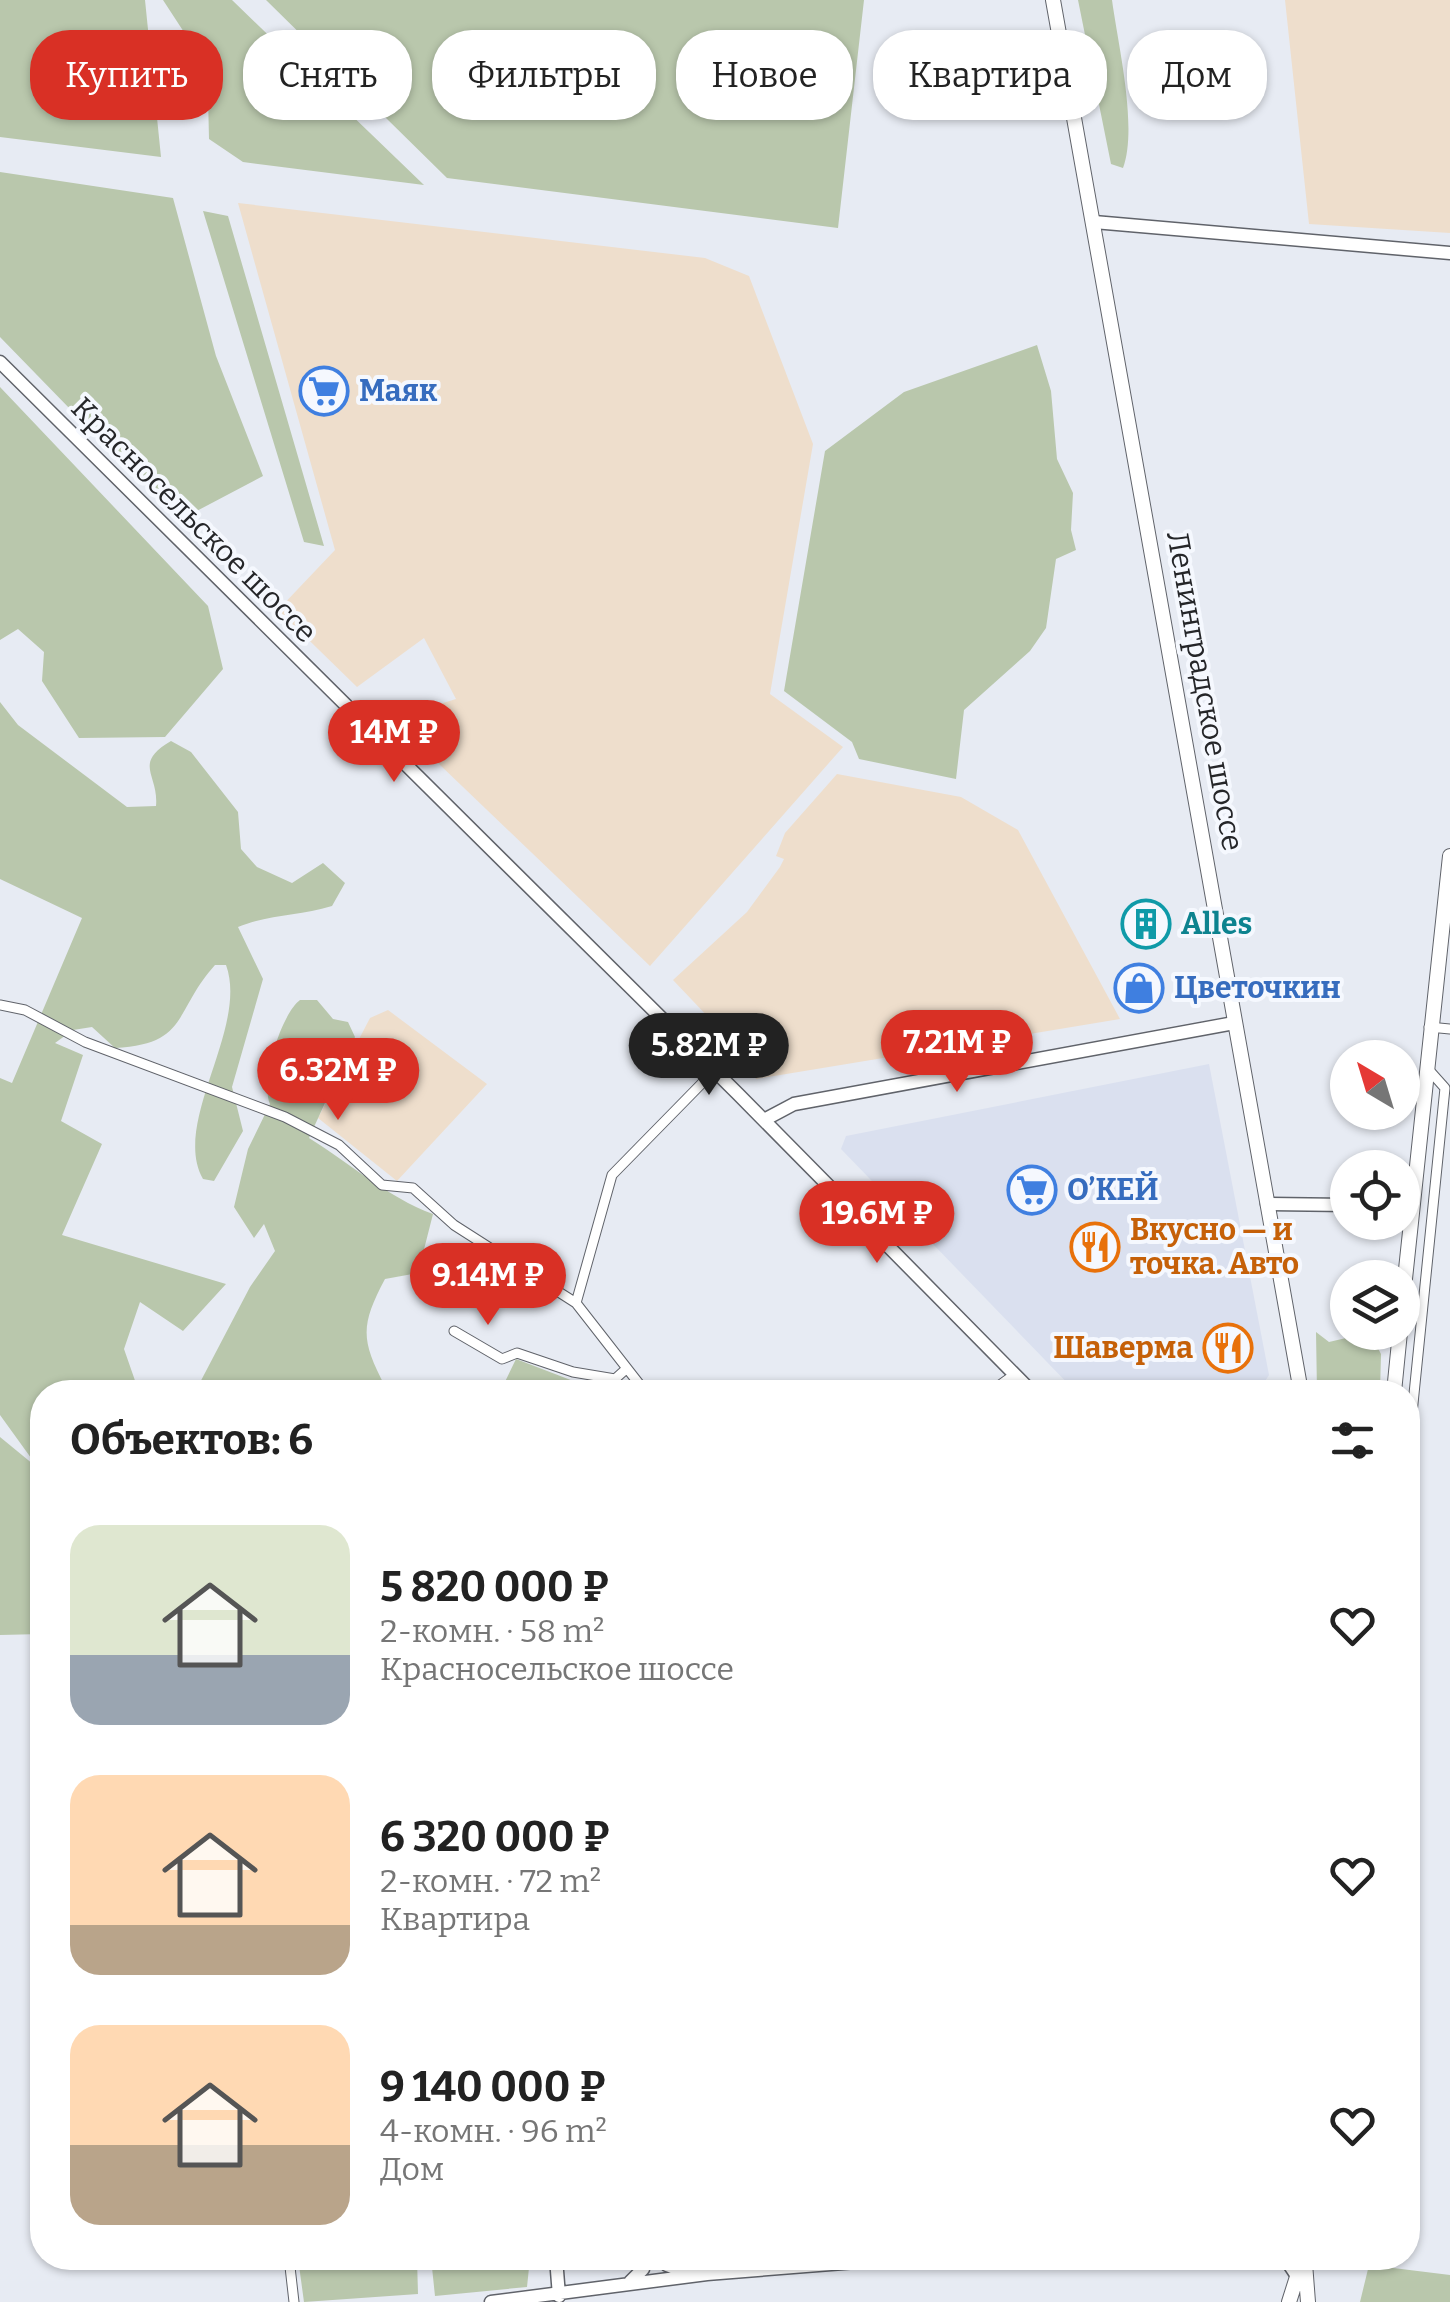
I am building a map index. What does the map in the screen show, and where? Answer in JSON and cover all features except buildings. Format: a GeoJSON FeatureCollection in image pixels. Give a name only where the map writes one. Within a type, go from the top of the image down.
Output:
{"type":"FeatureCollection","features":[{"type":"Feature","properties":{"kind":"main road","name":"Ленинградское шоссе"},"geometry":{"type":"LineString","coordinates":[[1053,0],[1299,1380]]}},
{"type":"Feature","properties":{"kind":"main road"},"geometry":{"type":"LineString","coordinates":[[1415,1150],[1450,856]]}},
{"type":"Feature","properties":{"kind":"main road"},"geometry":{"type":"LineString","coordinates":[[1395,1380],[1398,1350]]}},
{"type":"Feature","properties":{"kind":"main road"},"geometry":{"type":"LineString","coordinates":[[1289,2302],[1299,2270]]}},
{"type":"Feature","properties":{"kind":"main road"},"geometry":{"type":"LineString","coordinates":[[1305,2270],[1308,2302]]}},
{"type":"Feature","properties":{"kind":"street"},"geometry":{"type":"LineString","coordinates":[[1094,222],[1450,253]]}},
{"type":"Feature","properties":{"kind":"street","name":"Красносельское шоссе"},"geometry":{"type":"LineString","coordinates":[[0,362],[712,1073],[764,1120],[1019,1380]]}},
{"type":"Feature","properties":{"kind":"street"},"geometry":{"type":"LineString","coordinates":[[0,1006],[25,1010],[85,1042],[285,1117],[339,1145],[382,1185],[413,1188],[454,1225],[576,1303],[625,1370],[639,1380]]}},
{"type":"Feature","properties":{"kind":"street"},"geometry":{"type":"LineString","coordinates":[[764,1120],[794,1104],[1234,1023]]}},
{"type":"Feature","properties":{"kind":"street"},"geometry":{"type":"LineString","coordinates":[[1429,1027],[1450,1029]]}},
{"type":"Feature","properties":{"kind":"street"},"geometry":{"type":"LineString","coordinates":[[1415,1380],[1445,1088],[1426,1066]]}},
{"type":"Feature","properties":{"kind":"street"},"geometry":{"type":"LineString","coordinates":[[576,1303],[612,1175],[712,1073]]}},
{"type":"Feature","properties":{"kind":"street"},"geometry":{"type":"LineString","coordinates":[[1268,1204],[1330,1205]]}},
{"type":"Feature","properties":{"kind":"street"},"geometry":{"type":"LineString","coordinates":[[454,1331],[502,1359],[517,1352],[573,1372],[615,1378],[625,1370]]}},
{"type":"Feature","properties":{"kind":"street"},"geometry":{"type":"LineString","coordinates":[[1008,1380],[1014,1375]]}},
{"type":"Feature","properties":{"kind":"street"},"geometry":{"type":"LineString","coordinates":[[290,2270],[294,2302]]}},
{"type":"Feature","properties":{"kind":"street"},"geometry":{"type":"LineString","coordinates":[[557,2270],[559,2296]]}},
{"type":"Feature","properties":{"kind":"street"},"geometry":{"type":"LineString","coordinates":[[628,2283],[643,2270]]}},
{"type":"Feature","properties":{"kind":"street"},"geometry":{"type":"LineString","coordinates":[[683,2270],[702,2274],[709,2270]]}},
{"type":"Feature","properties":{"kind":"street"},"geometry":{"type":"LineString","coordinates":[[491,2302],[753,2270]]}},
{"type":"Feature","properties":{"kind":"street"},"geometry":{"type":"LineString","coordinates":[[1293,2270],[1297,2276]]}},
{"type":"Feature","properties":{"kind":"shaded area"},"geometry":{"type":"Polygon","coordinates":[[[1285,0],[1450,0],[1450,233],[1309,224],[1285,0]]]}},
{"type":"Feature","properties":{"kind":"shaded area"},"geometry":{"type":"Polygon","coordinates":[[[238,203],[705,258],[749,276],[813,444],[770,694],[843,747],[650,966],[392,719],[456,699],[424,638],[357,687],[278,610],[335,550],[238,203]]]}},
{"type":"Feature","properties":{"kind":"shaded area"},"geometry":{"type":"Polygon","coordinates":[[[837,774],[961,797],[1018,830],[1120,1019],[756,1079],[749,1060],[673,980],[747,912],[784,859],[776,856],[785,833],[837,774]]]}},
{"type":"Feature","properties":{"kind":"shaded area"},"geometry":{"type":"Polygon","coordinates":[[[388,1010],[487,1084],[397,1181],[318,1118],[370,1018],[388,1010]]]}},
{"type":"Feature","properties":{"kind":"shaded area"},"geometry":{"type":"Polygon","coordinates":[[[1209,1064],[1269,1375],[1266,1380],[1064,1380],[841,1149],[846,1136],[1209,1064]]]}},
{"type":"Feature","properties":{"kind":"green space"},"geometry":{"type":"Polygon","coordinates":[[[0,0],[145,0],[148,30],[30,30],[30,120],[157,120],[161,157],[0,137],[0,0]]]}},
{"type":"Feature","properties":{"kind":"green space"},"geometry":{"type":"Polygon","coordinates":[[[163,0],[232,0],[263,30],[243,30],[243,120],[357,120],[424,185],[243,162],[209,139],[209,120],[223,120],[223,30],[183,30],[163,0]]]}},
{"type":"Feature","properties":{"kind":"green space"},"geometry":{"type":"Polygon","coordinates":[[[266,0],[864,0],[853,96],[853,30],[676,30],[676,120],[850,120],[838,228],[447,178],[388,120],[412,120],[412,30],[297,30],[266,0]]]}},
{"type":"Feature","properties":{"kind":"green space"},"geometry":{"type":"Polygon","coordinates":[[[1078,0],[1112,0],[1127,101],[1123,168],[1111,164],[1102,120],[1107,120],[1107,30],[1084,30],[1078,0]]]}},
{"type":"Feature","properties":{"kind":"green space"},"geometry":{"type":"Polygon","coordinates":[[[0,172],[173,198],[216,356],[263,476],[191,514],[143,484],[0,337],[0,172]]]}},
{"type":"Feature","properties":{"kind":"green space"},"geometry":{"type":"Polygon","coordinates":[[[203,211],[228,216],[324,546],[304,542],[203,211]]]}},
{"type":"Feature","properties":{"kind":"green space"},"geometry":{"type":"Polygon","coordinates":[[[1037,345],[1051,391],[1057,459],[1073,493],[1071,530],[1076,550],[1056,559],[1046,628],[1030,651],[964,710],[956,779],[859,759],[852,742],[784,691],[825,451],[904,392],[1037,345]]]}},
{"type":"Feature","properties":{"kind":"green space"},"geometry":{"type":"Polygon","coordinates":[[[0,387],[208,606],[223,669],[165,737],[79,738],[42,681],[44,652],[18,629],[0,640],[0,387]]]}},
{"type":"Feature","properties":{"kind":"green space"},"geometry":{"type":"Polygon","coordinates":[[[0,702],[18,725],[127,807],[156,806],[150,763],[159,749],[171,741],[191,752],[238,812],[241,849],[257,867],[292,883],[323,863],[345,883],[332,906],[238,927],[263,979],[232,1087],[243,1131],[214,1181],[203,1179],[196,1156],[196,1131],[228,1017],[230,990],[226,965],[215,965],[177,1023],[156,1040],[115,1048],[92,1027],[73,1030],[55,1043],[83,1055],[61,1121],[102,1144],[62,1235],[226,1284],[183,1331],[140,1302],[124,1349],[135,1380],[30,1380],[30,1457],[0,1415],[0,1078],[12,1083],[82,918],[0,879],[0,702]]]}},
{"type":"Feature","properties":{"kind":"green space"},"geometry":{"type":"Polygon","coordinates":[[[300,1000],[317,1000],[333,1019],[348,1022],[355,1037],[309,1138],[385,1189],[433,1214],[418,1273],[385,1279],[371,1309],[368,1344],[382,1380],[201,1380],[250,1287],[275,1251],[264,1224],[254,1238],[234,1207],[248,1149],[270,1104],[268,1081],[274,1049],[300,1000]]]}},
{"type":"Feature","properties":{"kind":"green space"},"geometry":{"type":"Polygon","coordinates":[[[1316,1332],[1330,1342],[1330,1350],[1379,1350],[1380,1380],[1317,1380],[1316,1332]]]}},
{"type":"Feature","properties":{"kind":"green space"},"geometry":{"type":"Polygon","coordinates":[[[516,1359],[571,1380],[506,1380],[516,1359]]]}},
{"type":"Feature","properties":{"kind":"green space"},"geometry":{"type":"Polygon","coordinates":[[[0,1437],[30,1462],[30,1634],[0,1635],[0,1437]]]}},
{"type":"Feature","properties":{"kind":"green space"},"geometry":{"type":"Polygon","coordinates":[[[300,2270],[417,2270],[418,2294],[304,2302],[300,2270]]]}},
{"type":"Feature","properties":{"kind":"green space"},"geometry":{"type":"Polygon","coordinates":[[[432,2270],[529,2270],[527,2287],[435,2296],[432,2270]]]}},
{"type":"Feature","properties":{"kind":"green space"},"geometry":{"type":"Polygon","coordinates":[[[1368,2270],[1450,2275],[1450,2302],[1360,2302],[1368,2270]]]}},
{"type":"Feature","properties":{"kind":"place","name":"Маяк"},"geometry":{"type":"Point","coordinates":[324,391]}},
{"type":"Feature","properties":{"kind":"place","name":"Alles"},"geometry":{"type":"Point","coordinates":[1146,924]}},
{"type":"Feature","properties":{"kind":"place","name":"Цветочкин"},"geometry":{"type":"Point","coordinates":[1139,988]}},
{"type":"Feature","properties":{"kind":"place","name":"О’КЕЙ"},"geometry":{"type":"Point","coordinates":[1032,1190]}},
{"type":"Feature","properties":{"kind":"place","name":"Вкусно — и точка. Авто"},"geometry":{"type":"Point","coordinates":[1095,1247]}},
{"type":"Feature","properties":{"kind":"place","name":"Шаверма"},"geometry":{"type":"Point","coordinates":[1228,1348]}}]}
